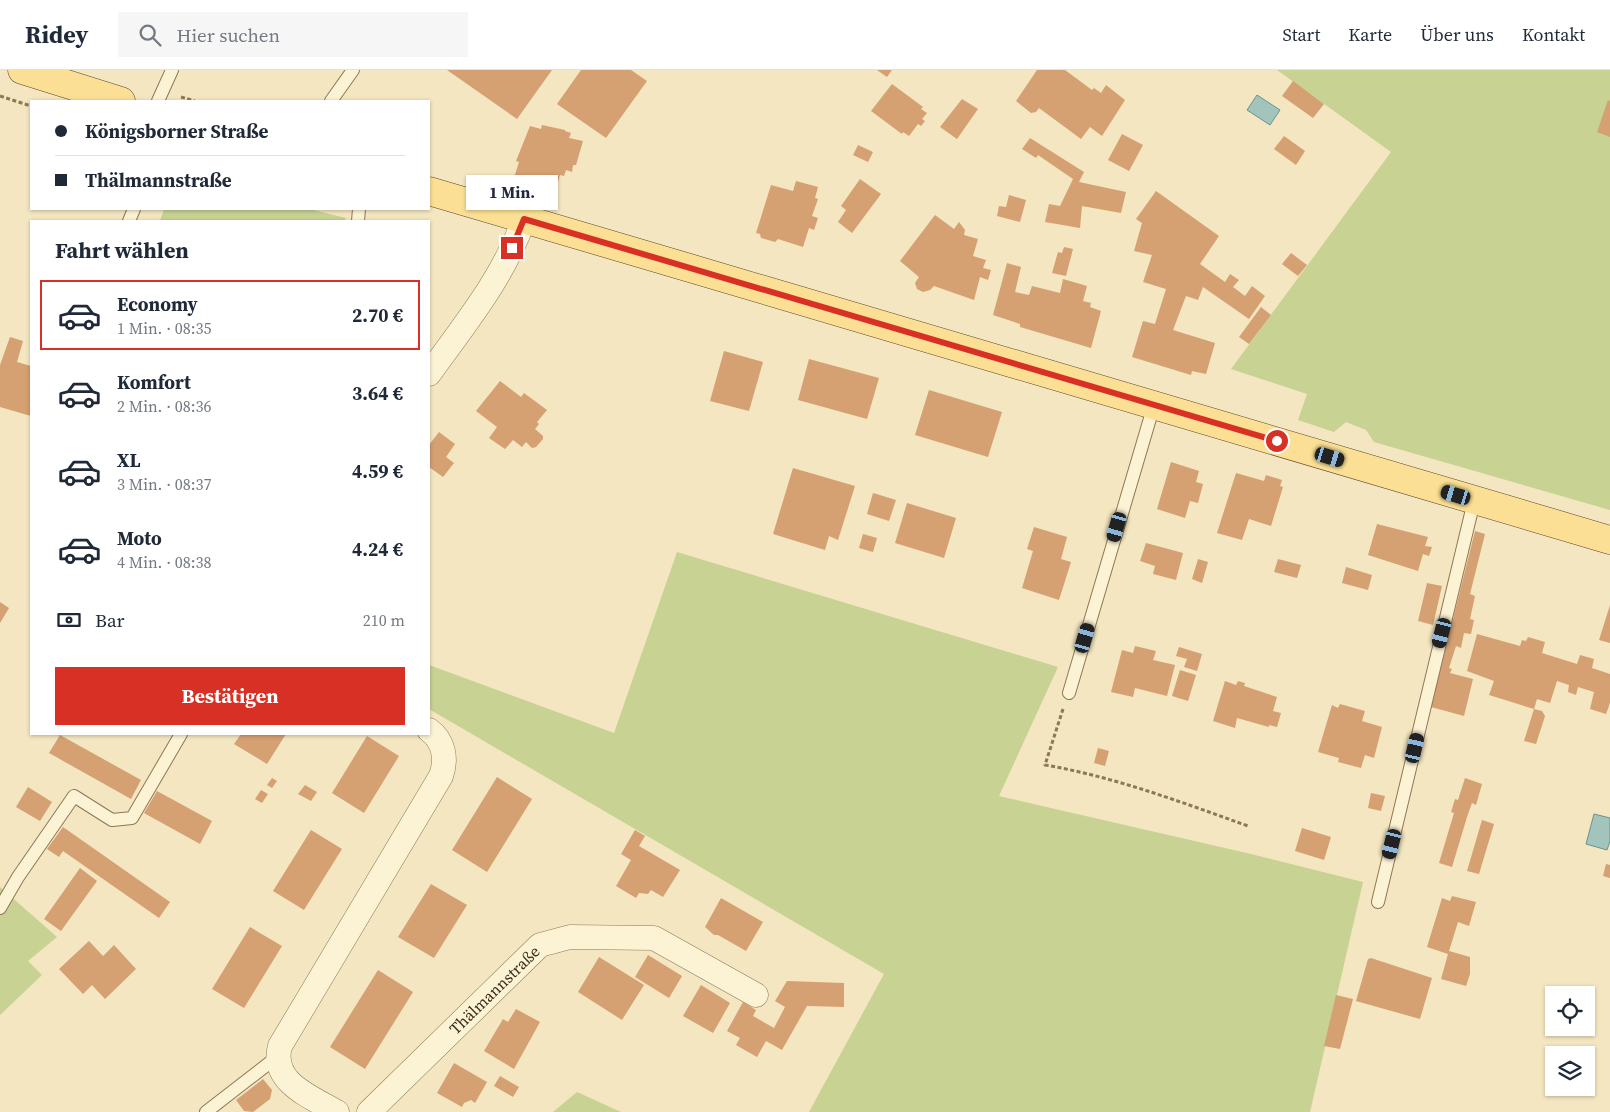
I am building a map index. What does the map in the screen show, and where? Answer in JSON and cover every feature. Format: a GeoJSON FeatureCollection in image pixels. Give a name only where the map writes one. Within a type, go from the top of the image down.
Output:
{"type":"FeatureCollection","features":[{"type":"Feature","properties":{"kind":"main road"},"geometry":{"type":"LineString","coordinates":[[22,70],[118,100]]}},
{"type":"Feature","properties":{"kind":"main road"},"geometry":{"type":"LineString","coordinates":[[430,191],[1610,540]]}},
{"type":"Feature","properties":{"kind":"street"},"geometry":{"type":"LineString","coordinates":[[430,373],[489,289],[506,260],[524,219]]}},
{"type":"Feature","properties":{"kind":"street"},"geometry":{"type":"LineString","coordinates":[[337,1112],[295,1088],[284,1075],[277,1057],[280,1046],[441,776],[444,756],[440,742],[430,731]]}},
{"type":"Feature","properties":{"kind":"street","name":"Thälmannstraße"},"geometry":{"type":"LineString","coordinates":[[369,1112],[540,944],[570,937],[654,938],[756,995]]}},
{"type":"Feature","properties":{"kind":"lane"},"geometry":{"type":"LineString","coordinates":[[158,100],[172,70]]}},
{"type":"Feature","properties":{"kind":"lane"},"geometry":{"type":"LineString","coordinates":[[332,100],[353,70]]}},
{"type":"Feature","properties":{"kind":"lane"},"geometry":{"type":"LineString","coordinates":[[1069,693],[1154,404]]}},
{"type":"Feature","properties":{"kind":"lane"},"geometry":{"type":"LineString","coordinates":[[1378,902],[1474,501]]}},
{"type":"Feature","properties":{"kind":"lane"},"geometry":{"type":"LineString","coordinates":[[0,908],[18,877],[74,796],[112,820],[132,818],[180,735]]}},
{"type":"Feature","properties":{"kind":"lane"},"geometry":{"type":"LineString","coordinates":[[206,1112],[277,1057]]}},
{"type":"Feature","properties":{"kind":"path"},"geometry":{"type":"LineString","coordinates":[[0,96],[30,106]]}},
{"type":"Feature","properties":{"kind":"path"},"geometry":{"type":"LineString","coordinates":[[1069,693],[1044,765],[1086,772],[1150,790],[1248,826]]}},
{"type":"Feature","properties":{"kind":"green space"},"geometry":{"type":"Polygon","coordinates":[[[1277,70],[1610,70],[1610,510],[1374,442],[1366,430],[1346,422],[1334,432],[1298,420],[1307,394],[1231,369],[1391,152],[1277,70]]]}},
{"type":"Feature","properties":{"kind":"green space"},"geometry":{"type":"Polygon","coordinates":[[[164,210],[313,210],[346,218],[345,220],[160,220],[164,210]]]}},
{"type":"Feature","properties":{"kind":"green space"},"geometry":{"type":"Polygon","coordinates":[[[677,552],[1058,667],[999,796],[1363,882],[1310,1112],[809,1112],[884,974],[430,710],[430,665],[614,733],[677,552]]]}},
{"type":"Feature","properties":{"kind":"green space"},"geometry":{"type":"Polygon","coordinates":[[[0,887],[57,937],[28,961],[42,975],[0,1015],[0,887]]]}},
{"type":"Feature","properties":{"kind":"green space"},"geometry":{"type":"Polygon","coordinates":[[[577,1092],[621,1112],[553,1112],[577,1092]]]}},
{"type":"Feature","properties":{"kind":"water"},"geometry":{"type":"Polygon","coordinates":[[[1257,95],[1280,110],[1270,125],[1247,110],[1257,95]]]}},
{"type":"Feature","properties":{"kind":"water"},"geometry":{"type":"Polygon","coordinates":[[[1594,814],[1610,818],[1610,841],[1607,850],[1586,844],[1594,814]]]}},
{"type":"Feature","properties":{"kind":"building"},"geometry":{"type":"Polygon","coordinates":[[[447,70],[552,70],[517,119],[447,70]]]}},
{"type":"Feature","properties":{"kind":"building"},"geometry":{"type":"Polygon","coordinates":[[[581,70],[631,70],[647,81],[606,138],[557,104],[581,70]]]}},
{"type":"Feature","properties":{"kind":"building"},"geometry":{"type":"Polygon","coordinates":[[[877,70],[892,70],[887,77],[877,70]]]}},
{"type":"Feature","properties":{"kind":"building"},"geometry":{"type":"Polygon","coordinates":[[[1037,70],[1065,70],[1092,90],[1094,88],[1101,93],[1106,85],[1125,100],[1102,136],[1090,127],[1081,139],[1039,108],[1036,112],[1031,113],[1016,101],[1037,70]]]}},
{"type":"Feature","properties":{"kind":"building"},"geometry":{"type":"Polygon","coordinates":[[[1293,81],[1324,104],[1313,118],[1282,96],[1293,81]]]}},
{"type":"Feature","properties":{"kind":"building"},"geometry":{"type":"Polygon","coordinates":[[[892,84],[923,107],[921,109],[927,113],[922,119],[925,121],[921,126],[918,124],[909,136],[903,132],[902,134],[871,111],[892,84]]]}},
{"type":"Feature","properties":{"kind":"building"},"geometry":{"type":"Polygon","coordinates":[[[962,99],[978,109],[957,139],[940,127],[962,99]]]}},
{"type":"Feature","properties":{"kind":"building"},"geometry":{"type":"Polygon","coordinates":[[[1608,100],[1610,101],[1610,137],[1597,132],[1608,100]]]}},
{"type":"Feature","properties":{"kind":"building"},"geometry":{"type":"Polygon","coordinates":[[[542,125],[565,130],[571,133],[569,138],[583,141],[576,165],[573,165],[572,172],[566,170],[564,176],[560,175],[555,193],[513,181],[519,162],[516,161],[530,126],[541,129],[542,125]]]}},
{"type":"Feature","properties":{"kind":"building"},"geometry":{"type":"Polygon","coordinates":[[[1122,134],[1143,145],[1129,171],[1108,160],[1122,134]]]}},
{"type":"Feature","properties":{"kind":"building"},"geometry":{"type":"Polygon","coordinates":[[[1284,136],[1305,151],[1296,165],[1274,149],[1284,136]]]}},
{"type":"Feature","properties":{"kind":"building"},"geometry":{"type":"Polygon","coordinates":[[[1030,138],[1084,172],[1079,182],[1126,192],[1121,213],[1082,206],[1080,228],[1045,222],[1049,204],[1060,206],[1073,179],[1038,155],[1036,158],[1022,149],[1030,138]]]}},
{"type":"Feature","properties":{"kind":"building"},"geometry":{"type":"Polygon","coordinates":[[[858,145],[873,152],[868,162],[853,155],[858,145]]]}},
{"type":"Feature","properties":{"kind":"building"},"geometry":{"type":"Polygon","coordinates":[[[860,179],[881,194],[852,233],[838,222],[846,210],[841,206],[860,179]]]}},
{"type":"Feature","properties":{"kind":"building"},"geometry":{"type":"Polygon","coordinates":[[[796,181],[818,187],[815,198],[818,199],[812,216],[818,218],[814,230],[809,228],[803,247],[778,239],[775,242],[761,238],[760,234],[756,233],[771,185],[793,191],[796,181]]]}},
{"type":"Feature","properties":{"kind":"building"},"geometry":{"type":"Polygon","coordinates":[[[1156,191],[1219,236],[1200,264],[1225,282],[1230,274],[1239,280],[1233,287],[1245,296],[1252,286],[1265,296],[1249,319],[1203,287],[1198,300],[1186,296],[1173,330],[1215,343],[1206,374],[1192,371],[1191,375],[1132,357],[1143,321],[1155,324],[1166,289],[1143,282],[1152,255],[1134,251],[1142,223],[1136,219],[1156,191]]]}},
{"type":"Feature","properties":{"kind":"building"},"geometry":{"type":"Polygon","coordinates":[[[1009,195],[1026,200],[1020,222],[997,216],[999,206],[1006,207],[1009,195]]]}},
{"type":"Feature","properties":{"kind":"building"},"geometry":{"type":"Polygon","coordinates":[[[935,215],[954,229],[959,222],[965,230],[964,235],[978,239],[973,256],[986,260],[983,268],[991,270],[988,280],[980,277],[974,300],[934,286],[930,290],[923,292],[917,289],[915,283],[919,277],[900,261],[935,215]]]}},
{"type":"Feature","properties":{"kind":"building"},"geometry":{"type":"Polygon","coordinates":[[[1064,247],[1073,249],[1066,276],[1052,273],[1058,252],[1062,253],[1064,247]]]}},
{"type":"Feature","properties":{"kind":"building"},"geometry":{"type":"Polygon","coordinates":[[[1291,253],[1307,265],[1298,276],[1282,264],[1291,253]]]}},
{"type":"Feature","properties":{"kind":"building"},"geometry":{"type":"Polygon","coordinates":[[[1007,263],[1021,267],[1015,292],[1029,295],[1032,286],[1060,293],[1063,279],[1087,286],[1083,301],[1091,303],[1090,307],[1101,311],[1091,348],[1020,327],[1020,324],[993,315],[1007,263]]]}},
{"type":"Feature","properties":{"kind":"building"},"geometry":{"type":"Polygon","coordinates":[[[1261,307],[1271,315],[1249,344],[1239,337],[1261,307]]]}},
{"type":"Feature","properties":{"kind":"building"},"geometry":{"type":"Polygon","coordinates":[[[10,337],[23,341],[17,362],[30,366],[30,416],[0,407],[0,365],[10,337]]]}},
{"type":"Feature","properties":{"kind":"building"},"geometry":{"type":"Polygon","coordinates":[[[724,351],[763,362],[749,411],[710,401],[724,351]]]}},
{"type":"Feature","properties":{"kind":"building"},"geometry":{"type":"Polygon","coordinates":[[[809,359],[879,378],[867,419],[798,400],[809,359]]]}},
{"type":"Feature","properties":{"kind":"building"},"geometry":{"type":"Polygon","coordinates":[[[500,381],[521,397],[524,393],[547,410],[537,422],[539,424],[535,429],[543,436],[543,439],[536,447],[532,448],[526,442],[522,447],[513,440],[505,449],[489,438],[497,427],[476,411],[500,381]]]}},
{"type":"Feature","properties":{"kind":"building"},"geometry":{"type":"Polygon","coordinates":[[[929,390],[1002,412],[988,457],[915,435],[929,390]]]}},
{"type":"Feature","properties":{"kind":"building"},"geometry":{"type":"Polygon","coordinates":[[[439,432],[455,444],[446,457],[454,463],[443,477],[430,468],[430,444],[439,432]]]}},
{"type":"Feature","properties":{"kind":"building"},"geometry":{"type":"Polygon","coordinates":[[[1171,462],[1199,471],[1196,482],[1203,484],[1198,503],[1190,501],[1185,518],[1157,509],[1171,462]]]}},
{"type":"Feature","properties":{"kind":"building"},"geometry":{"type":"Polygon","coordinates":[[[793,468],[855,486],[838,540],[829,536],[825,550],[773,534],[793,468]]]}},
{"type":"Feature","properties":{"kind":"building"},"geometry":{"type":"Polygon","coordinates":[[[1236,473],[1264,481],[1266,475],[1282,480],[1280,486],[1283,487],[1271,526],[1249,519],[1242,540],[1217,533],[1236,473]]]}},
{"type":"Feature","properties":{"kind":"building"},"geometry":{"type":"Polygon","coordinates":[[[873,493],[896,500],[889,521],[867,514],[873,493]]]}},
{"type":"Feature","properties":{"kind":"building"},"geometry":{"type":"Polygon","coordinates":[[[907,503],[956,518],[944,558],[895,543],[907,503]]]}},
{"type":"Feature","properties":{"kind":"building"},"geometry":{"type":"Polygon","coordinates":[[[1377,524],[1428,537],[1425,546],[1432,547],[1429,556],[1423,554],[1418,571],[1368,555],[1377,524]]]}},
{"type":"Feature","properties":{"kind":"building"},"geometry":{"type":"Polygon","coordinates":[[[1034,527],[1067,537],[1061,559],[1071,562],[1059,600],[1022,588],[1033,551],[1027,549],[1034,527]]]}},
{"type":"Feature","properties":{"kind":"building"},"geometry":{"type":"Polygon","coordinates":[[[1475,531],[1485,534],[1470,594],[1475,596],[1470,619],[1474,620],[1471,634],[1464,633],[1461,648],[1456,646],[1449,668],[1452,669],[1450,673],[1473,679],[1464,716],[1431,707],[1475,531]]]}},
{"type":"Feature","properties":{"kind":"building"},"geometry":{"type":"Polygon","coordinates":[[[863,534],[877,538],[873,552],[859,548],[863,534]]]}},
{"type":"Feature","properties":{"kind":"building"},"geometry":{"type":"Polygon","coordinates":[[[1146,543],[1183,553],[1176,580],[1153,574],[1155,566],[1140,561],[1146,543]]]}},
{"type":"Feature","properties":{"kind":"building"},"geometry":{"type":"Polygon","coordinates":[[[1198,559],[1208,562],[1202,583],[1192,579],[1198,559]]]}},
{"type":"Feature","properties":{"kind":"building"},"geometry":{"type":"Polygon","coordinates":[[[1278,559],[1301,565],[1297,578],[1274,572],[1278,559]]]}},
{"type":"Feature","properties":{"kind":"building"},"geometry":{"type":"Polygon","coordinates":[[[1346,567],[1372,575],[1368,590],[1342,583],[1346,567]]]}},
{"type":"Feature","properties":{"kind":"building"},"geometry":{"type":"Polygon","coordinates":[[[1427,583],[1442,586],[1433,625],[1418,621],[1427,583]]]}},
{"type":"Feature","properties":{"kind":"building"},"geometry":{"type":"Polygon","coordinates":[[[0,602],[9,608],[0,623],[0,602]]]}},
{"type":"Feature","properties":{"kind":"building"},"geometry":{"type":"Polygon","coordinates":[[[1610,605],[1610,643],[1599,640],[1610,605]]]}},
{"type":"Feature","properties":{"kind":"building"},"geometry":{"type":"Polygon","coordinates":[[[1477,634],[1520,646],[1522,640],[1526,641],[1528,637],[1545,642],[1542,653],[1577,664],[1580,655],[1594,659],[1592,668],[1610,674],[1610,703],[1606,714],[1590,709],[1594,692],[1578,687],[1576,695],[1568,692],[1569,685],[1557,681],[1550,703],[1537,699],[1534,709],[1489,695],[1494,681],[1467,671],[1477,634]]]}},
{"type":"Feature","properties":{"kind":"building"},"geometry":{"type":"Polygon","coordinates":[[[1135,646],[1156,651],[1153,660],[1175,665],[1167,696],[1135,688],[1133,697],[1111,692],[1122,650],[1133,653],[1135,646]]]}},
{"type":"Feature","properties":{"kind":"building"},"geometry":{"type":"Polygon","coordinates":[[[1179,647],[1202,654],[1197,671],[1184,667],[1187,659],[1176,656],[1179,647]]]}},
{"type":"Feature","properties":{"kind":"building"},"geometry":{"type":"Polygon","coordinates":[[[1180,670],[1196,675],[1188,701],[1172,696],[1180,670]]]}},
{"type":"Feature","properties":{"kind":"building"},"geometry":{"type":"Polygon","coordinates":[[[1225,681],[1236,685],[1238,681],[1245,683],[1244,686],[1277,697],[1273,711],[1281,713],[1277,727],[1269,725],[1269,727],[1237,718],[1235,728],[1213,721],[1225,681]]]}},
{"type":"Feature","properties":{"kind":"building"},"geometry":{"type":"Polygon","coordinates":[[[1340,704],[1365,711],[1362,721],[1382,727],[1374,758],[1365,755],[1361,768],[1338,762],[1339,758],[1318,752],[1332,705],[1338,708],[1340,704]]]}},
{"type":"Feature","properties":{"kind":"building"},"geometry":{"type":"Polygon","coordinates":[[[1534,709],[1542,711],[1545,716],[1536,744],[1524,741],[1534,709]]]}},
{"type":"Feature","properties":{"kind":"building"},"geometry":{"type":"Polygon","coordinates":[[[60,735],[141,780],[131,799],[49,753],[60,735]]]}},
{"type":"Feature","properties":{"kind":"building"},"geometry":{"type":"Polygon","coordinates":[[[240,735],[285,735],[267,764],[234,744],[240,735]]]}},
{"type":"Feature","properties":{"kind":"building"},"geometry":{"type":"Polygon","coordinates":[[[367,736],[399,756],[364,813],[332,793],[367,736]]]}},
{"type":"Feature","properties":{"kind":"building"},"geometry":{"type":"Polygon","coordinates":[[[1098,748],[1109,751],[1105,766],[1094,763],[1098,748]]]}},
{"type":"Feature","properties":{"kind":"building"},"geometry":{"type":"Polygon","coordinates":[[[497,777],[532,799],[487,872],[452,850],[497,777]]]}},
{"type":"Feature","properties":{"kind":"building"},"geometry":{"type":"Polygon","coordinates":[[[272,778],[277,781],[272,788],[267,785],[272,778]]]}},
{"type":"Feature","properties":{"kind":"building"},"geometry":{"type":"Polygon","coordinates":[[[1465,778],[1482,784],[1476,805],[1472,803],[1452,867],[1439,863],[1454,813],[1451,812],[1455,799],[1458,800],[1465,778]]]}},
{"type":"Feature","properties":{"kind":"building"},"geometry":{"type":"Polygon","coordinates":[[[305,785],[317,792],[311,801],[298,794],[305,785]]]}},
{"type":"Feature","properties":{"kind":"building"},"geometry":{"type":"Polygon","coordinates":[[[28,787],[52,802],[40,821],[16,807],[28,787]]]}},
{"type":"Feature","properties":{"kind":"building"},"geometry":{"type":"Polygon","coordinates":[[[261,790],[268,794],[262,803],[255,799],[261,790]]]}},
{"type":"Feature","properties":{"kind":"building"},"geometry":{"type":"Polygon","coordinates":[[[157,791],[212,821],[200,844],[144,813],[157,791]]]}},
{"type":"Feature","properties":{"kind":"building"},"geometry":{"type":"Polygon","coordinates":[[[1371,793],[1385,796],[1381,811],[1368,808],[1371,793]]]}},
{"type":"Feature","properties":{"kind":"building"},"geometry":{"type":"Polygon","coordinates":[[[1482,820],[1494,824],[1479,874],[1467,871],[1482,820]]]}},
{"type":"Feature","properties":{"kind":"building"},"geometry":{"type":"Polygon","coordinates":[[[63,827],[170,902],[159,918],[63,851],[59,857],[47,849],[63,827]]]}},
{"type":"Feature","properties":{"kind":"building"},"geometry":{"type":"Polygon","coordinates":[[[1302,828],[1331,837],[1324,860],[1295,851],[1302,828]]]}},
{"type":"Feature","properties":{"kind":"building"},"geometry":{"type":"Polygon","coordinates":[[[311,830],[342,849],[304,910],[273,891],[311,830]]]}},
{"type":"Feature","properties":{"kind":"building"},"geometry":{"type":"Polygon","coordinates":[[[635,830],[645,836],[639,846],[680,870],[663,897],[651,890],[648,894],[639,893],[636,898],[616,886],[631,860],[621,854],[635,830]]]}},
{"type":"Feature","properties":{"kind":"building"},"geometry":{"type":"Polygon","coordinates":[[[1606,864],[1610,865],[1610,878],[1603,876],[1606,864]]]}},
{"type":"Feature","properties":{"kind":"building"},"geometry":{"type":"Polygon","coordinates":[[[80,868],[97,881],[61,931],[44,919],[80,868]]]}},
{"type":"Feature","properties":{"kind":"building"},"geometry":{"type":"Polygon","coordinates":[[[431,884],[467,905],[434,958],[398,937],[431,884]]]}},
{"type":"Feature","properties":{"kind":"building"},"geometry":{"type":"Polygon","coordinates":[[[1452,896],[1476,902],[1469,926],[1458,922],[1449,951],[1470,957],[1470,974],[1466,986],[1441,979],[1448,954],[1427,947],[1442,898],[1450,901],[1452,896]]]}},
{"type":"Feature","properties":{"kind":"building"},"geometry":{"type":"Polygon","coordinates":[[[721,898],[763,922],[746,951],[718,935],[714,935],[705,927],[721,898]]]}},
{"type":"Feature","properties":{"kind":"building"},"geometry":{"type":"Polygon","coordinates":[[[250,927],[282,946],[244,1008],[212,989],[250,927]]]}},
{"type":"Feature","properties":{"kind":"building"},"geometry":{"type":"Polygon","coordinates":[[[89,941],[103,956],[114,945],[136,969],[105,999],[92,985],[83,994],[59,969],[89,941]]]}},
{"type":"Feature","properties":{"kind":"building"},"geometry":{"type":"Polygon","coordinates":[[[648,955],[682,976],[669,998],[635,977],[648,955]]]}},
{"type":"Feature","properties":{"kind":"building"},"geometry":{"type":"Polygon","coordinates":[[[599,957],[644,985],[622,1020],[578,992],[599,957]]]}},
{"type":"Feature","properties":{"kind":"building"},"geometry":{"type":"Polygon","coordinates":[[[1371,958],[1432,978],[1420,1019],[1356,1001],[1368,959],[1371,958]]]}},
{"type":"Feature","properties":{"kind":"building"},"geometry":{"type":"Polygon","coordinates":[[[378,970],[413,992],[365,1069],[330,1047],[378,970]]]}},
{"type":"Feature","properties":{"kind":"building"},"geometry":{"type":"Polygon","coordinates":[[[787,981],[844,983],[844,1007],[807,1006],[782,1050],[766,1041],[757,1057],[736,1045],[740,1038],[727,1031],[743,1002],[756,1010],[753,1016],[774,1028],[785,1007],[775,1001],[787,981]]]}},
{"type":"Feature","properties":{"kind":"building"},"geometry":{"type":"Polygon","coordinates":[[[701,985],[730,1003],[713,1033],[683,1016],[701,985]]]}},
{"type":"Feature","properties":{"kind":"building"},"geometry":{"type":"Polygon","coordinates":[[[1336,995],[1353,999],[1340,1049],[1324,1046],[1336,995]]]}},
{"type":"Feature","properties":{"kind":"building"},"geometry":{"type":"Polygon","coordinates":[[[516,1009],[540,1022],[514,1069],[484,1051],[503,1019],[508,1022],[516,1009]]]}},
{"type":"Feature","properties":{"kind":"building"},"geometry":{"type":"Polygon","coordinates":[[[454,1063],[487,1082],[475,1103],[471,1100],[464,1103],[462,1107],[437,1093],[454,1063]]]}},
{"type":"Feature","properties":{"kind":"building"},"geometry":{"type":"Polygon","coordinates":[[[500,1076],[519,1087],[513,1097],[494,1086],[500,1076]]]}},
{"type":"Feature","properties":{"kind":"building"},"geometry":{"type":"Polygon","coordinates":[[[263,1079],[272,1090],[270,1099],[253,1112],[244,1111],[236,1100],[263,1079]]]}},
{"type":"Feature","properties":{"kind":"route"},"geometry":{"type":"LineString","coordinates":[[512,248],[524,219],[1277,441]]}}]}
